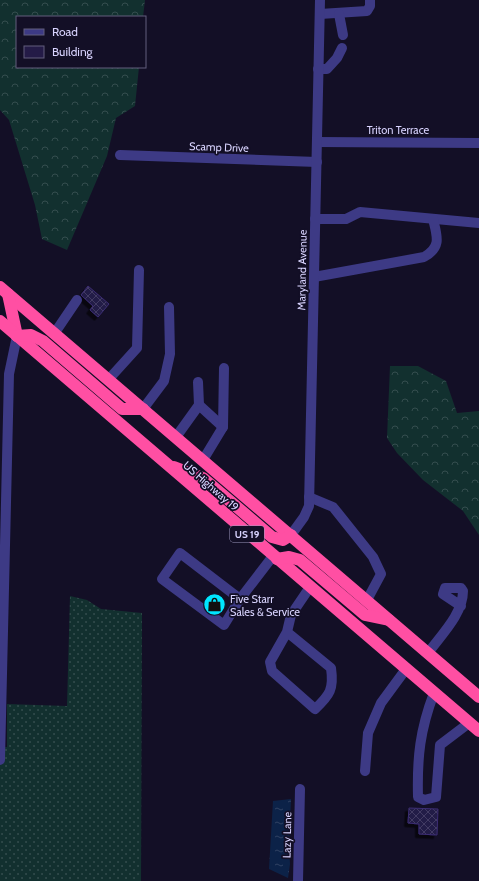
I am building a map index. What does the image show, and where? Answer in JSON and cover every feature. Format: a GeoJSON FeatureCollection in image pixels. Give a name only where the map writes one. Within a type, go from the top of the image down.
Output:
{"type":"FeatureCollection","features":[{"type":"Feature","properties":{"kind":"highway","name":"US Highway 19"},"geometry":{"type":"LineString","coordinates":[[4,291],[479,697]]}},
{"type":"Feature","properties":{"kind":"highway"},"geometry":{"type":"LineString","coordinates":[[4,291],[17,336],[31,335],[43,341],[122,409],[143,409]]}},
{"type":"Feature","properties":{"kind":"highway","name":"US Highway 19"},"geometry":{"type":"LineString","coordinates":[[0,321],[275,558],[479,731]]}},
{"type":"Feature","properties":{"kind":"highway"},"geometry":{"type":"LineString","coordinates":[[166,464],[203,478],[272,537],[283,540],[291,535]]}},
{"type":"Feature","properties":{"kind":"highway"},"geometry":{"type":"LineString","coordinates":[[275,558],[289,557],[300,560],[365,615],[390,620]]}},
{"type":"Feature","properties":{"kind":"street","name":"Maryland Avenue"},"geometry":{"type":"LineString","coordinates":[[291,535],[304,517],[309,506],[320,0]]}},
{"type":"Feature","properties":{"kind":"street"},"geometry":{"type":"LineString","coordinates":[[320,14],[339,14],[367,11],[370,6],[370,0]]}},
{"type":"Feature","properties":{"kind":"street"},"geometry":{"type":"LineString","coordinates":[[339,14],[343,35]]}},
{"type":"Feature","properties":{"kind":"street"},"geometry":{"type":"LineString","coordinates":[[318,70],[327,69],[337,58],[342,48]]}},
{"type":"Feature","properties":{"kind":"street","name":"Triton Terrace"},"geometry":{"type":"LineString","coordinates":[[316,142],[479,143]]}},
{"type":"Feature","properties":{"kind":"street","name":"Scamp Drive"},"geometry":{"type":"LineString","coordinates":[[120,155],[317,162]]}},
{"type":"Feature","properties":{"kind":"street"},"geometry":{"type":"LineString","coordinates":[[315,219],[346,219],[360,212],[479,223]]}},
{"type":"Feature","properties":{"kind":"street"},"geometry":{"type":"LineString","coordinates":[[314,277],[424,257],[433,252],[436,247],[437,240],[433,219]]}},
{"type":"Feature","properties":{"kind":"street"},"geometry":{"type":"LineString","coordinates":[[108,380],[137,348],[139,270]]}},
{"type":"Feature","properties":{"kind":"street"},"geometry":{"type":"LineString","coordinates":[[54,334],[77,300]]}},
{"type":"Feature","properties":{"kind":"street"},"geometry":{"type":"LineString","coordinates":[[143,409],[164,381],[170,354],[169,307]]}},
{"type":"Feature","properties":{"kind":"street"},"geometry":{"type":"LineString","coordinates":[[0,760],[2,732],[4,404],[17,336]]}},
{"type":"Feature","properties":{"kind":"street"},"geometry":{"type":"LineString","coordinates":[[203,460],[223,427],[224,368]]}},
{"type":"Feature","properties":{"kind":"street"},"geometry":{"type":"LineString","coordinates":[[176,437],[199,405],[198,382]]}},
{"type":"Feature","properties":{"kind":"street"},"geometry":{"type":"LineString","coordinates":[[199,405],[223,427]]}},
{"type":"Feature","properties":{"kind":"street"},"geometry":{"type":"LineString","coordinates":[[309,496],[333,506],[373,557],[381,574],[367,600]]}},
{"type":"Feature","properties":{"kind":"street"},"geometry":{"type":"LineString","coordinates":[[240,599],[180,553],[162,579],[224,625],[240,599],[275,558]]}},
{"type":"Feature","properties":{"kind":"street"},"geometry":{"type":"LineString","coordinates":[[287,632],[331,668],[333,683],[327,697],[315,709],[272,671],[270,662],[287,632],[291,615],[310,587]]}},
{"type":"Feature","properties":{"kind":"street"},"geometry":{"type":"LineString","coordinates":[[428,653],[446,630],[461,606]]}},
{"type":"Feature","properties":{"kind":"street"},"geometry":{"type":"LineString","coordinates":[[365,771],[368,733],[382,703],[406,669]]}},
{"type":"Feature","properties":{"kind":"street"},"geometry":{"type":"LineString","coordinates":[[434,693],[422,726],[417,772],[418,796],[424,800],[436,797],[440,745],[469,723]]}},
{"type":"Feature","properties":{"kind":"street","name":"Lazy Lane"},"geometry":{"type":"LineString","coordinates":[[298,881],[300,789]]}},
{"type":"Feature","properties":{"kind":"green space"},"geometry":{"type":"Polygon","coordinates":[[[0,0],[145,0],[143,16],[16,16],[16,68],[139,68],[135,106],[116,118],[107,156],[67,250],[42,239],[35,205],[9,120],[0,110],[0,0]]]}},
{"type":"Feature","properties":{"kind":"green space"},"geometry":{"type":"Polygon","coordinates":[[[390,366],[418,366],[446,381],[457,413],[479,411],[479,535],[463,511],[423,480],[397,453],[387,438],[390,366]]]}},
{"type":"Feature","properties":{"kind":"green space"},"geometry":{"type":"Polygon","coordinates":[[[70,596],[87,600],[101,609],[142,613],[141,881],[0,881],[0,747],[7,747],[7,704],[67,706],[70,596]]]}},
{"type":"Feature","properties":{"kind":"water"},"geometry":{"type":"Polygon","coordinates":[[[291,799],[289,846],[290,864],[288,878],[269,869],[273,801],[291,799]]]}},
{"type":"Feature","properties":{"kind":"building"},"geometry":{"type":"Polygon","coordinates":[[[88,286],[109,304],[98,317],[90,310],[93,306],[81,295],[88,286]]]}},
{"type":"Feature","properties":{"kind":"building"},"geometry":{"type":"Polygon","coordinates":[[[409,808],[438,809],[437,835],[419,834],[419,824],[408,823],[409,808]]]}},
{"type":"Feature","properties":{"kind":"place","name":"Five Starr Sales & Service"},"geometry":{"type":"Point","coordinates":[215,605]}}]}
